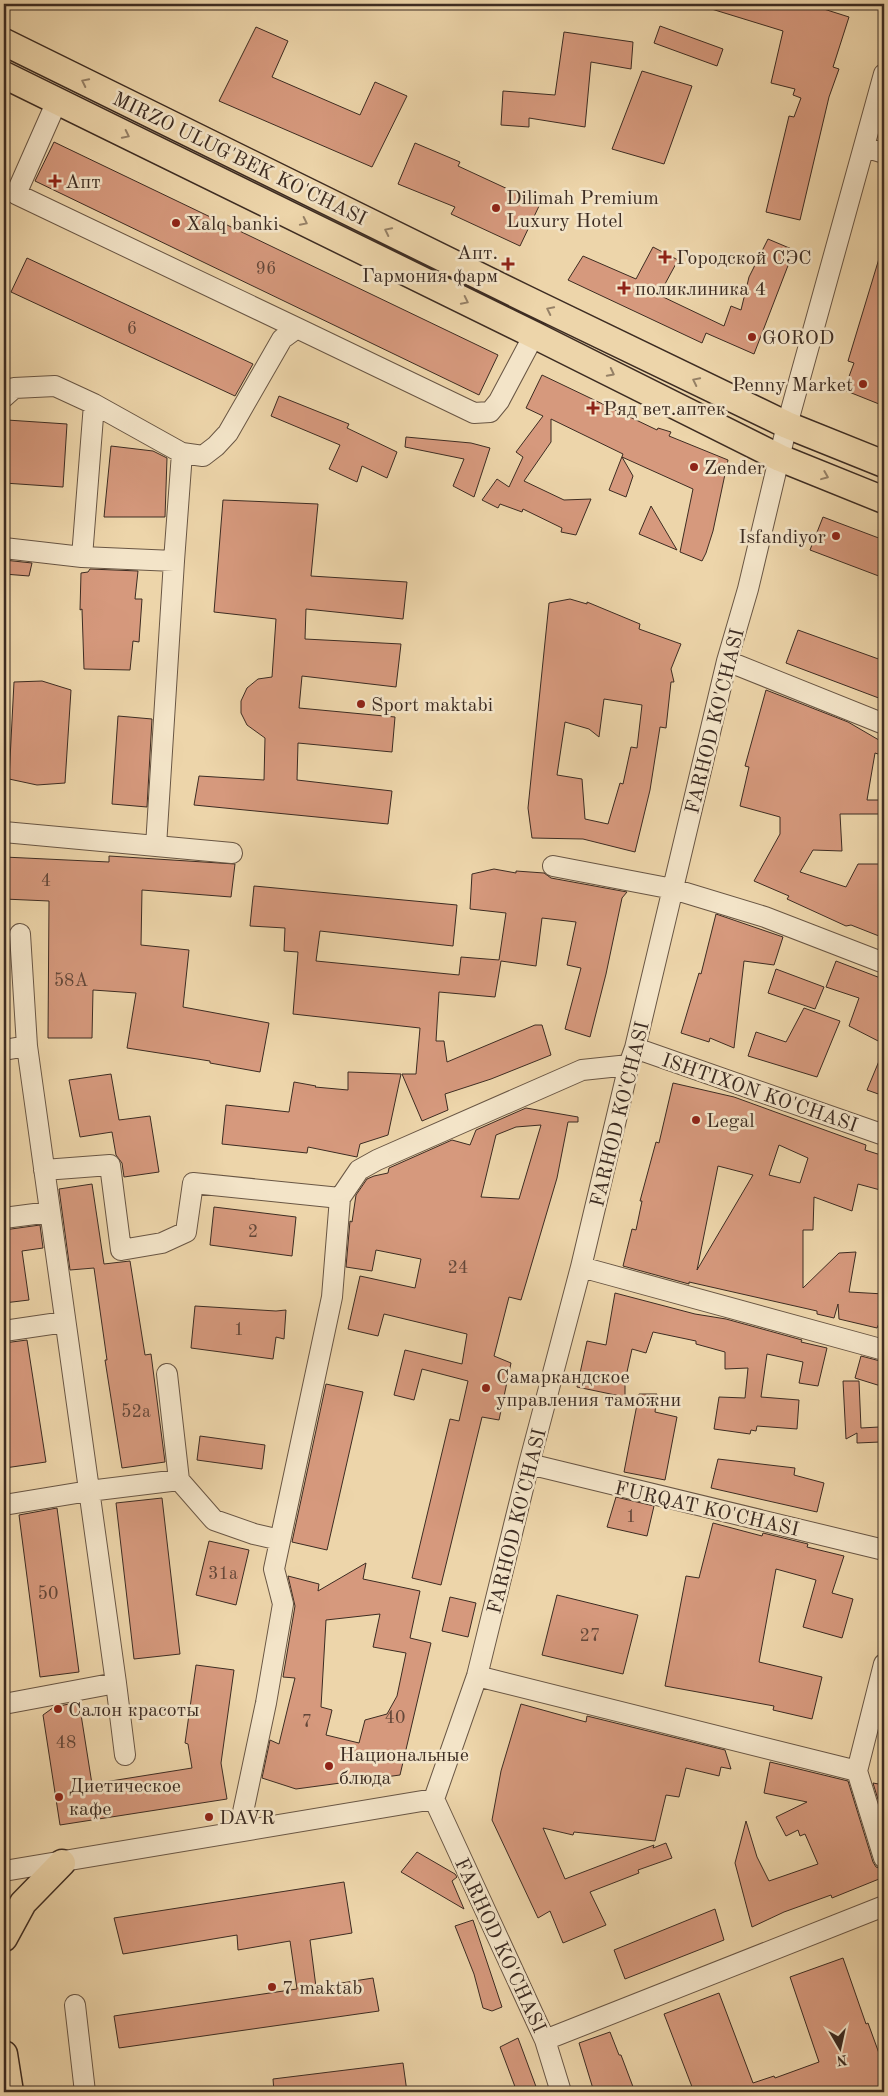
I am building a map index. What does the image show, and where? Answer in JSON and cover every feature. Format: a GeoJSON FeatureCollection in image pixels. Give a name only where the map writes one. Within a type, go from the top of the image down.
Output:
{"type":"FeatureCollection","features":[{"type":"Feature","properties":{"kind":"main road","name":"MIRZO ULUG'BEK KO'CHASI"},"geometry":{"type":"LineString","coordinates":[[4,42],[787,425],[884,464]]}},
{"type":"Feature","properties":{"kind":"main road","name":"MIRZO ULUG'BEK KO'CHASI"},"geometry":{"type":"LineString","coordinates":[[4,75],[534,334],[780,458],[884,500]]}},
{"type":"Feature","properties":{"kind":"main road"},"geometry":{"type":"LineString","coordinates":[[4,1938],[23,1903],[62,1863]]}},
{"type":"Feature","properties":{"kind":"main road"},"geometry":{"type":"LineString","coordinates":[[4,2054],[10,2092]]}},
{"type":"Feature","properties":{"kind":"street","name":"FARHOD KO'CHASI"},"geometry":{"type":"LineString","coordinates":[[561,2092],[545,2040],[434,1800],[477,1676],[529,1464],[581,1267],[727,661],[748,588],[787,425],[884,74]]}},
{"type":"Feature","properties":{"kind":"street"},"geometry":{"type":"LineString","coordinates":[[57,101],[16,194],[474,413],[490,412],[499,401],[534,334]]}},
{"type":"Feature","properties":{"kind":"street"},"geometry":{"type":"LineString","coordinates":[[864,147],[884,153]]}},
{"type":"Feature","properties":{"kind":"street"},"geometry":{"type":"LineString","coordinates":[[4,397],[14,388],[55,386],[94,404],[182,453],[202,456],[216,446],[228,433],[282,339],[298,328]]}},
{"type":"Feature","properties":{"kind":"street"},"geometry":{"type":"LineString","coordinates":[[82,557],[94,404]]}},
{"type":"Feature","properties":{"kind":"street"},"geometry":{"type":"LineString","coordinates":[[156,846],[182,453]]}},
{"type":"Feature","properties":{"kind":"street"},"geometry":{"type":"LineString","coordinates":[[4,548],[82,557],[174,561]]}},
{"type":"Feature","properties":{"kind":"street"},"geometry":{"type":"LineString","coordinates":[[727,661],[884,724]]}},
{"type":"Feature","properties":{"kind":"street"},"geometry":{"type":"LineString","coordinates":[[4,832],[232,853]]}},
{"type":"Feature","properties":{"kind":"street"},"geometry":{"type":"LineString","coordinates":[[553,866],[673,889],[764,917],[884,963]]}},
{"type":"Feature","properties":{"kind":"street"},"geometry":{"type":"LineString","coordinates":[[20,934],[27,1046],[125,1755]]}},
{"type":"Feature","properties":{"kind":"street"},"geometry":{"type":"LineString","coordinates":[[4,1050],[27,1046]]}},
{"type":"Feature","properties":{"kind":"street"},"geometry":{"type":"LineString","coordinates":[[239,1831],[266,1703],[283,1604],[274,1569],[332,1297],[340,1198],[359,1170],[377,1160],[582,1070],[632,1057]]}},
{"type":"Feature","properties":{"kind":"street","name":"ISHTIXON KO'CHASI"},"geometry":{"type":"LineString","coordinates":[[632,1057],[884,1135]]}},
{"type":"Feature","properties":{"kind":"street"},"geometry":{"type":"LineString","coordinates":[[44,1170],[110,1165],[121,1250],[162,1243],[186,1232],[192,1183],[340,1198]]}},
{"type":"Feature","properties":{"kind":"street"},"geometry":{"type":"LineString","coordinates":[[4,1218],[50,1212]]}},
{"type":"Feature","properties":{"kind":"street"},"geometry":{"type":"LineString","coordinates":[[581,1267],[884,1350]]}},
{"type":"Feature","properties":{"kind":"street"},"geometry":{"type":"LineString","coordinates":[[4,1331],[65,1322]]}},
{"type":"Feature","properties":{"kind":"street"},"geometry":{"type":"LineString","coordinates":[[167,1374],[179,1480],[214,1520],[254,1534],[280,1540]]}},
{"type":"Feature","properties":{"kind":"street","name":"FURQAT KO'CHASI"},"geometry":{"type":"LineString","coordinates":[[529,1464],[884,1550]]}},
{"type":"Feature","properties":{"kind":"street"},"geometry":{"type":"LineString","coordinates":[[4,1505],[89,1491],[179,1480]]}},
{"type":"Feature","properties":{"kind":"street"},"geometry":{"type":"LineString","coordinates":[[884,1664],[857,1771],[884,1858]]}},
{"type":"Feature","properties":{"kind":"street"},"geometry":{"type":"LineString","coordinates":[[477,1676],[857,1771]]}},
{"type":"Feature","properties":{"kind":"street"},"geometry":{"type":"LineString","coordinates":[[4,1704],[116,1683]]}},
{"type":"Feature","properties":{"kind":"street"},"geometry":{"type":"LineString","coordinates":[[4,1872],[239,1831],[434,1800]]}},
{"type":"Feature","properties":{"kind":"street"},"geometry":{"type":"LineString","coordinates":[[545,2040],[884,1906]]}},
{"type":"Feature","properties":{"kind":"street"},"geometry":{"type":"LineString","coordinates":[[75,2006],[85,2092]]}},
{"type":"Feature","properties":{"kind":"building"},"geometry":{"type":"Polygon","coordinates":[[[706,4],[808,4],[849,17],[833,67],[839,69],[829,97],[800,220],[766,212],[789,116],[794,117],[801,98],[793,95],[795,89],[771,83],[783,31],[705,7],[706,4]]]}},
{"type":"Feature","properties":{"kind":"building"},"geometry":{"type":"Polygon","coordinates":[[[660,26],[723,49],[717,66],[654,43],[660,26]]]}},
{"type":"Feature","properties":{"kind":"building"},"geometry":{"type":"Polygon","coordinates":[[[256,27],[288,41],[272,77],[360,115],[375,82],[407,96],[372,167],[219,101],[256,27]]]}},
{"type":"Feature","properties":{"kind":"building"},"geometry":{"type":"Polygon","coordinates":[[[564,32],[633,42],[631,69],[591,62],[585,127],[529,118],[529,127],[501,125],[503,91],[555,95],[564,32]]]}},
{"type":"Feature","properties":{"kind":"building"},"geometry":{"type":"Polygon","coordinates":[[[642,71],[692,86],[664,164],[612,149],[642,71]]]}},
{"type":"Feature","properties":{"kind":"building"},"geometry":{"type":"Polygon","coordinates":[[[54,142],[498,355],[479,395],[35,181],[54,142]]]}},
{"type":"Feature","properties":{"kind":"building"},"geometry":{"type":"Polygon","coordinates":[[[415,143],[460,162],[458,166],[540,204],[520,246],[451,214],[455,207],[398,184],[415,143]]]}},
{"type":"Feature","properties":{"kind":"building"},"geometry":{"type":"Polygon","coordinates":[[[768,239],[794,250],[754,354],[706,333],[702,343],[568,280],[583,256],[636,279],[653,247],[678,260],[659,295],[724,326],[731,306],[741,310],[749,277],[768,239]]]}},
{"type":"Feature","properties":{"kind":"building"},"geometry":{"type":"Polygon","coordinates":[[[881,252],[884,253],[884,406],[844,390],[854,363],[848,361],[881,252]]]}},
{"type":"Feature","properties":{"kind":"building"},"geometry":{"type":"Polygon","coordinates":[[[27,258],[253,364],[235,396],[11,292],[27,258]]]}},
{"type":"Feature","properties":{"kind":"building"},"geometry":{"type":"Polygon","coordinates":[[[542,375],[657,430],[658,428],[671,432],[669,436],[728,460],[713,531],[702,561],[680,552],[693,489],[622,457],[633,476],[626,497],[609,490],[623,454],[551,419],[551,442],[524,481],[564,500],[591,499],[576,535],[561,532],[562,528],[523,509],[522,512],[500,504],[498,508],[482,500],[497,479],[509,487],[523,457],[516,452],[543,416],[526,408],[542,375]]]}},
{"type":"Feature","properties":{"kind":"building"},"geometry":{"type":"Polygon","coordinates":[[[279,396],[349,424],[347,428],[397,452],[387,478],[362,466],[357,482],[329,469],[340,445],[271,416],[279,396]]]}},
{"type":"Feature","properties":{"kind":"building"},"geometry":{"type":"Polygon","coordinates":[[[7,420],[67,424],[63,487],[4,483],[7,420]]]}},
{"type":"Feature","properties":{"kind":"building"},"geometry":{"type":"Polygon","coordinates":[[[406,437],[471,443],[490,448],[474,497],[453,486],[464,459],[405,447],[406,437]]]}},
{"type":"Feature","properties":{"kind":"building"},"geometry":{"type":"Polygon","coordinates":[[[111,446],[153,451],[167,458],[165,517],[104,517],[111,446]]]}},
{"type":"Feature","properties":{"kind":"building"},"geometry":{"type":"Polygon","coordinates":[[[223,500],[318,504],[311,576],[407,582],[403,619],[306,609],[305,639],[401,644],[396,687],[302,676],[299,708],[395,717],[392,752],[298,743],[297,780],[392,791],[388,824],[194,805],[199,776],[264,780],[265,738],[247,725],[241,713],[241,701],[247,688],[258,679],[272,677],[276,619],[214,612],[223,500]]]}},
{"type":"Feature","properties":{"kind":"building"},"geometry":{"type":"Polygon","coordinates":[[[651,506],[677,550],[639,534],[651,506]]]}},
{"type":"Feature","properties":{"kind":"building"},"geometry":{"type":"Polygon","coordinates":[[[823,517],[884,540],[884,578],[810,550],[823,517]]]}},
{"type":"Feature","properties":{"kind":"building"},"geometry":{"type":"Polygon","coordinates":[[[4,560],[32,563],[29,576],[4,574],[4,560]]]}},
{"type":"Feature","properties":{"kind":"building"},"geometry":{"type":"Polygon","coordinates":[[[90,569],[138,571],[135,599],[142,599],[139,642],[133,641],[130,670],[84,669],[82,609],[80,610],[81,573],[88,572],[90,569]]]}},
{"type":"Feature","properties":{"kind":"building"},"geometry":{"type":"Polygon","coordinates":[[[570,599],[587,604],[587,602],[640,624],[639,629],[681,644],[671,669],[674,682],[671,682],[666,728],[660,727],[650,790],[635,852],[583,839],[532,838],[528,808],[549,603],[570,599]],[[604,699],[599,737],[589,729],[565,722],[557,775],[582,779],[585,819],[608,824],[620,783],[623,784],[631,747],[637,748],[642,705],[604,699]]]}},
{"type":"Feature","properties":{"kind":"building"},"geometry":{"type":"Polygon","coordinates":[[[798,630],[884,661],[884,700],[786,663],[798,630]]]}},
{"type":"Feature","properties":{"kind":"building"},"geometry":{"type":"Polygon","coordinates":[[[42,681],[71,690],[65,783],[37,785],[9,779],[14,682],[42,681]]]}},
{"type":"Feature","properties":{"kind":"building"},"geometry":{"type":"Polygon","coordinates":[[[766,690],[848,722],[884,743],[884,756],[875,753],[867,800],[884,800],[884,814],[840,814],[842,851],[813,850],[800,872],[846,887],[858,864],[884,864],[884,938],[851,925],[846,926],[787,899],[789,896],[754,881],[780,834],[780,817],[740,806],[749,767],[745,766],[766,690]]]}},
{"type":"Feature","properties":{"kind":"building"},"geometry":{"type":"Polygon","coordinates":[[[118,716],[152,719],[147,807],[112,804],[118,716]]]}},
{"type":"Feature","properties":{"kind":"building"},"geometry":{"type":"Polygon","coordinates":[[[109,856],[235,864],[231,897],[142,890],[141,945],[189,950],[183,1007],[269,1023],[260,1072],[210,1063],[210,1061],[127,1048],[136,993],[93,990],[92,1038],[48,1038],[49,901],[4,899],[4,857],[109,862],[109,856]]]}},
{"type":"Feature","properties":{"kind":"building"},"geometry":{"type":"Polygon","coordinates":[[[494,869],[516,873],[516,871],[544,873],[551,878],[627,892],[622,898],[590,1037],[565,1029],[581,968],[567,965],[576,922],[542,918],[536,966],[501,961],[495,997],[439,992],[436,1041],[444,1041],[447,1062],[535,1025],[542,1025],[551,1055],[491,1079],[445,1094],[448,1110],[422,1121],[402,1074],[416,1074],[420,1028],[293,1014],[298,952],[284,951],[285,928],[250,926],[254,886],[457,905],[453,946],[320,931],[316,961],[459,975],[461,957],[499,960],[506,913],[470,909],[472,874],[494,869]]]}},
{"type":"Feature","properties":{"kind":"building"},"geometry":{"type":"Polygon","coordinates":[[[716,914],[783,937],[774,965],[744,961],[734,1048],[710,1038],[709,1042],[681,1033],[699,973],[701,974],[716,914]]]}},
{"type":"Feature","properties":{"kind":"building"},"geometry":{"type":"Polygon","coordinates":[[[836,961],[883,979],[880,990],[884,991],[884,1044],[849,1026],[859,998],[826,987],[836,961]]]}},
{"type":"Feature","properties":{"kind":"building"},"geometry":{"type":"Polygon","coordinates":[[[776,969],[824,987],[815,1009],[768,993],[776,969]]]}},
{"type":"Feature","properties":{"kind":"building"},"geometry":{"type":"Polygon","coordinates":[[[804,1008],[840,1021],[817,1077],[748,1056],[756,1032],[786,1042],[804,1008]]]}},
{"type":"Feature","properties":{"kind":"building"},"geometry":{"type":"Polygon","coordinates":[[[884,1049],[884,1096],[867,1090],[884,1049]]]}},
{"type":"Feature","properties":{"kind":"building"},"geometry":{"type":"Polygon","coordinates":[[[348,1072],[401,1074],[388,1135],[360,1144],[357,1157],[308,1147],[307,1153],[222,1144],[226,1105],[289,1112],[294,1082],[315,1087],[348,1090],[348,1072]]]}},
{"type":"Feature","properties":{"kind":"building"},"geometry":{"type":"Polygon","coordinates":[[[111,1074],[119,1120],[150,1116],[159,1172],[124,1177],[122,1163],[116,1155],[112,1132],[80,1137],[69,1080],[111,1074]]]}},
{"type":"Feature","properties":{"kind":"building"},"geometry":{"type":"Polygon","coordinates":[[[673,1083],[734,1097],[866,1145],[865,1150],[884,1156],[884,1191],[858,1184],[852,1211],[814,1197],[813,1230],[803,1230],[803,1288],[839,1253],[856,1252],[849,1292],[884,1294],[884,1312],[877,1328],[839,1319],[838,1304],[834,1318],[817,1314],[817,1311],[689,1282],[689,1284],[623,1266],[632,1229],[636,1230],[642,1201],[640,1201],[656,1142],[659,1143],[673,1083]],[[779,1145],[769,1175],[800,1183],[808,1158],[779,1145]],[[718,1166],[697,1270],[753,1175],[718,1166]]]}},
{"type":"Feature","properties":{"kind":"building"},"geometry":{"type":"Polygon","coordinates":[[[526,1108],[578,1117],[578,1122],[568,1122],[557,1178],[521,1300],[509,1297],[494,1356],[511,1363],[499,1420],[482,1417],[441,1585],[412,1578],[450,1419],[459,1421],[468,1381],[422,1369],[414,1400],[394,1395],[405,1350],[462,1364],[467,1334],[384,1314],[378,1336],[348,1329],[360,1276],[415,1288],[421,1259],[376,1250],[372,1271],[346,1267],[350,1221],[352,1222],[356,1195],[367,1179],[388,1173],[389,1168],[452,1140],[470,1145],[476,1130],[526,1108]],[[541,1125],[516,1127],[496,1135],[481,1197],[519,1199],[541,1125]]]}},
{"type":"Feature","properties":{"kind":"building"},"geometry":{"type":"Polygon","coordinates":[[[92,1184],[104,1264],[130,1261],[145,1355],[151,1354],[165,1462],[122,1468],[105,1360],[107,1360],[94,1268],[70,1270],[59,1189],[92,1184]]]}},
{"type":"Feature","properties":{"kind":"building"},"geometry":{"type":"Polygon","coordinates":[[[214,1207],[296,1217],[292,1256],[210,1245],[214,1207]]]}},
{"type":"Feature","properties":{"kind":"building"},"geometry":{"type":"Polygon","coordinates":[[[40,1225],[43,1248],[22,1251],[29,1300],[4,1303],[4,1230],[40,1225]]]}},
{"type":"Feature","properties":{"kind":"building"},"geometry":{"type":"Polygon","coordinates":[[[615,1293],[695,1314],[726,1319],[827,1348],[818,1386],[799,1383],[803,1362],[767,1354],[761,1397],[799,1400],[797,1429],[757,1426],[756,1431],[751,1430],[750,1434],[714,1429],[719,1397],[745,1398],[748,1368],[725,1369],[725,1352],[696,1344],[696,1341],[653,1332],[646,1353],[632,1349],[627,1372],[625,1372],[625,1397],[577,1387],[587,1341],[606,1345],[615,1293]]]}},
{"type":"Feature","properties":{"kind":"building"},"geometry":{"type":"Polygon","coordinates":[[[195,1306],[286,1310],[284,1339],[276,1337],[273,1359],[191,1348],[195,1306]]]}},
{"type":"Feature","properties":{"kind":"building"},"geometry":{"type":"Polygon","coordinates":[[[27,1340],[46,1462],[5,1468],[4,1343],[27,1340]]]}},
{"type":"Feature","properties":{"kind":"building"},"geometry":{"type":"Polygon","coordinates":[[[861,1356],[884,1362],[884,1387],[855,1378],[861,1356]]]}},
{"type":"Feature","properties":{"kind":"building"},"geometry":{"type":"Polygon","coordinates":[[[843,1381],[859,1381],[861,1428],[879,1427],[880,1442],[857,1443],[857,1433],[846,1439],[843,1381]]]}},
{"type":"Feature","properties":{"kind":"building"},"geometry":{"type":"Polygon","coordinates":[[[326,1384],[363,1392],[327,1550],[292,1542],[326,1384]]]}},
{"type":"Feature","properties":{"kind":"building"},"geometry":{"type":"Polygon","coordinates":[[[639,1394],[657,1394],[655,1412],[677,1417],[665,1480],[624,1472],[639,1394]]]}},
{"type":"Feature","properties":{"kind":"building"},"geometry":{"type":"Polygon","coordinates":[[[200,1436],[265,1445],[262,1469],[197,1460],[200,1436]]]}},
{"type":"Feature","properties":{"kind":"building"},"geometry":{"type":"Polygon","coordinates":[[[718,1459],[795,1468],[794,1475],[824,1483],[817,1512],[711,1488],[718,1459]]]}},
{"type":"Feature","properties":{"kind":"building"},"geometry":{"type":"Polygon","coordinates":[[[616,1497],[654,1506],[647,1536],[607,1527],[616,1497]]]}},
{"type":"Feature","properties":{"kind":"building"},"geometry":{"type":"Polygon","coordinates":[[[162,1498],[180,1654],[134,1659],[116,1503],[162,1498]]]}},
{"type":"Feature","properties":{"kind":"building"},"geometry":{"type":"Polygon","coordinates":[[[57,1508],[79,1672],[40,1677],[19,1515],[57,1508]]]}},
{"type":"Feature","properties":{"kind":"building"},"geometry":{"type":"Polygon","coordinates":[[[713,1523],[762,1536],[763,1533],[808,1544],[807,1547],[844,1556],[832,1593],[853,1599],[842,1638],[803,1627],[816,1580],[776,1569],[759,1662],[822,1677],[812,1719],[773,1710],[774,1706],[665,1686],[686,1576],[699,1578],[713,1523]]]}},
{"type":"Feature","properties":{"kind":"building"},"geometry":{"type":"Polygon","coordinates":[[[209,1541],[249,1550],[236,1605],[196,1595],[209,1541]]]}},
{"type":"Feature","properties":{"kind":"building"},"geometry":{"type":"Polygon","coordinates":[[[366,1563],[363,1579],[420,1591],[410,1638],[431,1643],[400,1775],[296,1789],[262,1778],[270,1740],[279,1744],[295,1678],[283,1677],[295,1606],[288,1576],[319,1584],[318,1591],[366,1563]],[[380,1614],[326,1620],[321,1707],[332,1710],[326,1735],[359,1743],[365,1720],[387,1714],[397,1696],[406,1653],[373,1647],[380,1614]]]}},
{"type":"Feature","properties":{"kind":"building"},"geometry":{"type":"Polygon","coordinates":[[[557,1595],[638,1615],[623,1674],[542,1655],[557,1595]]]}},
{"type":"Feature","properties":{"kind":"building"},"geometry":{"type":"Polygon","coordinates":[[[450,1597],[476,1603],[468,1637],[442,1631],[450,1597]]]}},
{"type":"Feature","properties":{"kind":"building"},"geometry":{"type":"Polygon","coordinates":[[[196,1665],[234,1670],[221,1763],[227,1799],[60,1825],[43,1715],[54,1707],[79,1702],[92,1784],[192,1768],[188,1744],[185,1743],[196,1665]]]}},
{"type":"Feature","properties":{"kind":"building"},"geometry":{"type":"Polygon","coordinates":[[[521,1704],[586,1722],[587,1716],[725,1750],[731,1769],[721,1767],[719,1776],[686,1768],[679,1797],[666,1795],[655,1841],[574,1832],[573,1835],[543,1828],[565,1879],[654,1845],[653,1848],[666,1843],[672,1858],[638,1870],[639,1873],[590,1892],[606,1925],[563,1943],[550,1911],[538,1918],[492,1820],[501,1771],[521,1704]]]}},
{"type":"Feature","properties":{"kind":"building"},"geometry":{"type":"Polygon","coordinates":[[[770,1762],[848,1781],[873,1862],[876,1867],[884,1870],[884,1877],[832,1898],[831,1895],[784,1912],[752,1927],[735,1863],[746,1821],[757,1857],[769,1881],[818,1864],[805,1834],[800,1836],[798,1830],[786,1836],[776,1817],[807,1802],[764,1793],[770,1762]]]}},
{"type":"Feature","properties":{"kind":"building"},"geometry":{"type":"Polygon","coordinates":[[[873,1783],[884,1785],[884,1819],[873,1783]]]}},
{"type":"Feature","properties":{"kind":"building"},"geometry":{"type":"Polygon","coordinates":[[[417,1852],[455,1874],[457,1877],[452,1881],[464,1909],[401,1872],[417,1852]]]}},
{"type":"Feature","properties":{"kind":"building"},"geometry":{"type":"Polygon","coordinates":[[[344,1882],[352,1933],[310,1940],[316,1987],[373,1978],[379,2011],[119,2048],[114,2016],[297,1989],[290,1941],[238,1950],[237,1935],[123,1954],[114,1918],[344,1882]]]}},
{"type":"Feature","properties":{"kind":"building"},"geometry":{"type":"Polygon","coordinates":[[[715,1909],[724,1940],[625,1979],[614,1950],[715,1909]]]}},
{"type":"Feature","properties":{"kind":"building"},"geometry":{"type":"Polygon","coordinates":[[[473,1920],[502,2007],[492,2011],[483,2008],[474,1974],[455,1926],[473,1920]]]}},
{"type":"Feature","properties":{"kind":"building"},"geometry":{"type":"Polygon","coordinates":[[[843,1958],[866,2024],[868,2023],[884,2067],[884,2092],[694,2092],[664,2014],[719,1993],[753,2083],[774,2076],[775,2078],[819,2062],[790,1977],[843,1958]]]}},
{"type":"Feature","properties":{"kind":"building"},"geometry":{"type":"Polygon","coordinates":[[[610,2032],[635,2092],[594,2092],[579,2043],[610,2032]]]}},
{"type":"Feature","properties":{"kind":"building"},"geometry":{"type":"Polygon","coordinates":[[[518,2038],[538,2092],[517,2092],[500,2047],[518,2038]]]}},
{"type":"Feature","properties":{"kind":"building"},"geometry":{"type":"Polygon","coordinates":[[[403,2063],[407,2092],[274,2092],[273,2079],[403,2063]]]}},
{"type":"Feature","properties":{"kind":"place","name":"Апт"},"geometry":{"type":"Point","coordinates":[55,181]}},
{"type":"Feature","properties":{"kind":"place","name":"Dilimah Premium Luxury Hotel"},"geometry":{"type":"Point","coordinates":[496,208]}},
{"type":"Feature","properties":{"kind":"place","name":"Xalq banki"},"geometry":{"type":"Point","coordinates":[176,223]}},
{"type":"Feature","properties":{"kind":"place","name":"Городской СЭС"},"geometry":{"type":"Point","coordinates":[665,257]}},
{"type":"Feature","properties":{"kind":"place","name":"Апт. Гармония фарм"},"geometry":{"type":"Point","coordinates":[508,264]}},
{"type":"Feature","properties":{"kind":"place","name":"поликлиника 4"},"geometry":{"type":"Point","coordinates":[624,288]}},
{"type":"Feature","properties":{"kind":"place","name":"GOROD"},"geometry":{"type":"Point","coordinates":[752,337]}},
{"type":"Feature","properties":{"kind":"place","name":"Penny Market"},"geometry":{"type":"Point","coordinates":[863,384]}},
{"type":"Feature","properties":{"kind":"place","name":"Ряд вет.аптек"},"geometry":{"type":"Point","coordinates":[593,408]}},
{"type":"Feature","properties":{"kind":"place","name":"Zender"},"geometry":{"type":"Point","coordinates":[694,467]}},
{"type":"Feature","properties":{"kind":"place","name":"Isfandiyor"},"geometry":{"type":"Point","coordinates":[836,536]}},
{"type":"Feature","properties":{"kind":"place","name":"Sport maktabi"},"geometry":{"type":"Point","coordinates":[361,704]}},
{"type":"Feature","properties":{"kind":"place","name":"Legal"},"geometry":{"type":"Point","coordinates":[696,1120]}},
{"type":"Feature","properties":{"kind":"place","name":"Самаркандское управления таможни"},"geometry":{"type":"Point","coordinates":[486,1388]}},
{"type":"Feature","properties":{"kind":"place","name":"Салон красоты"},"geometry":{"type":"Point","coordinates":[58,1709]}},
{"type":"Feature","properties":{"kind":"place","name":"Национальные блюда"},"geometry":{"type":"Point","coordinates":[329,1766]}},
{"type":"Feature","properties":{"kind":"place","name":"Диетическое кафе"},"geometry":{"type":"Point","coordinates":[59,1797]}},
{"type":"Feature","properties":{"kind":"place","name":"DAVR"},"geometry":{"type":"Point","coordinates":[209,1817]}},
{"type":"Feature","properties":{"kind":"place","name":"7 maktab"},"geometry":{"type":"Point","coordinates":[272,1987]}}]}
